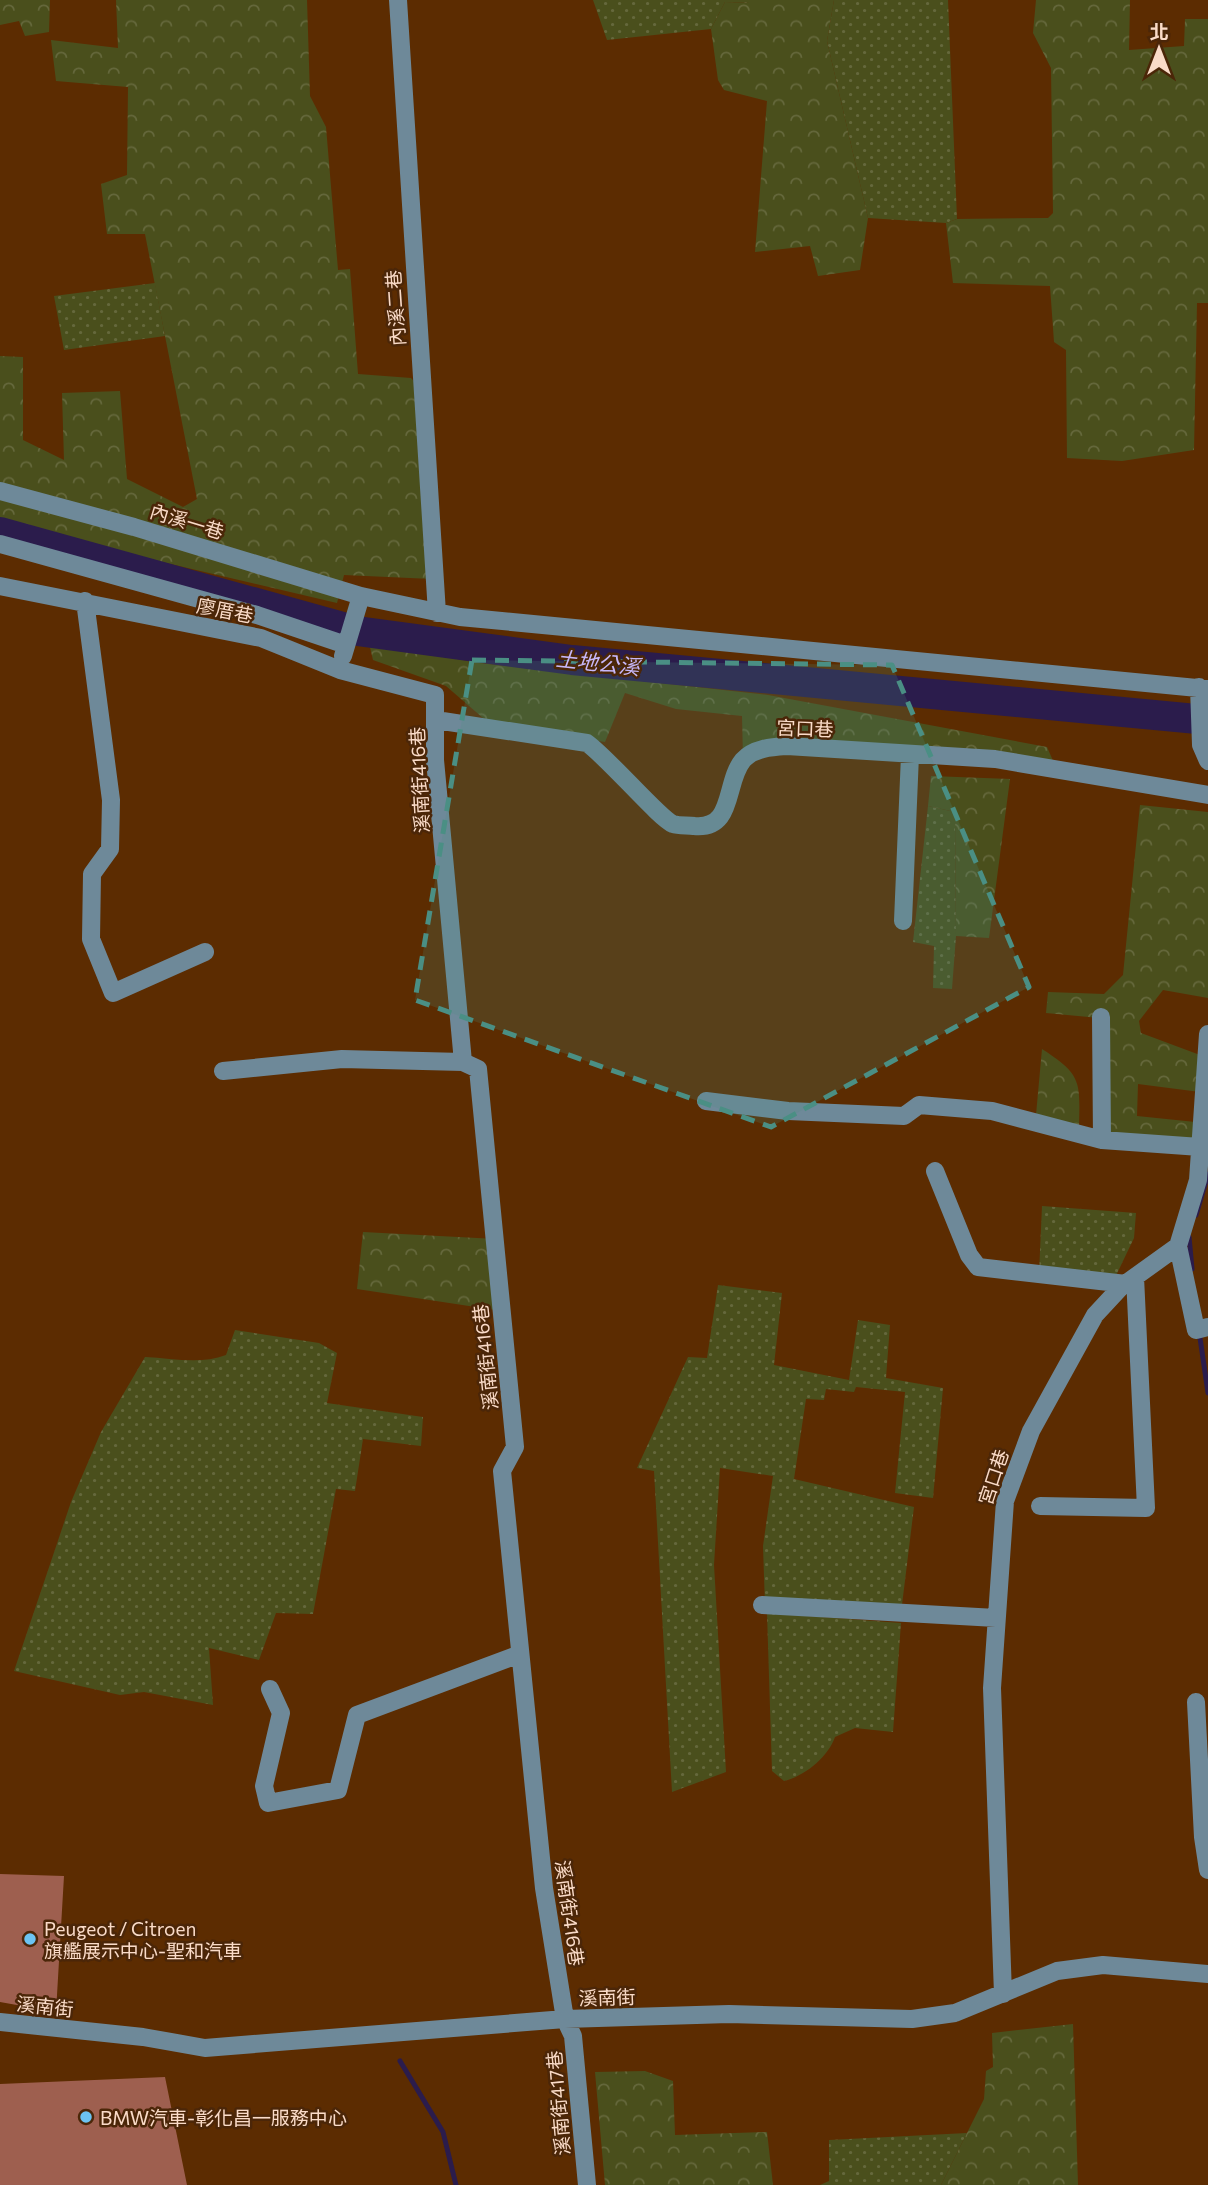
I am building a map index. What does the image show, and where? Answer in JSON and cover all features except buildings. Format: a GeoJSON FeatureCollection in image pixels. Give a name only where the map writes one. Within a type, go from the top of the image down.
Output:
{"type":"FeatureCollection","features":[{"type":"Feature","properties":{"kind":"street","name":"內溪二巷"},"geometry":{"type":"LineString","coordinates":[[398,0],[437,613]]}},
{"type":"Feature","properties":{"kind":"street","name":"內溪一巷"},"geometry":{"type":"LineString","coordinates":[[0,491],[134,527],[358,601],[437,613],[1202,694]]}},
{"type":"Feature","properties":{"kind":"street"},"geometry":{"type":"LineString","coordinates":[[0,544],[257,615],[346,645]]}},
{"type":"Feature","properties":{"kind":"street","name":"廖厝巷"},"geometry":{"type":"LineString","coordinates":[[0,586],[261,638],[340,670],[435,695]]}},
{"type":"Feature","properties":{"kind":"street"},"geometry":{"type":"LineString","coordinates":[[85,601],[111,800],[110,849],[92,874],[91,939],[113,993],[205,952]]}},
{"type":"Feature","properties":{"kind":"street"},"geometry":{"type":"LineString","coordinates":[[340,670],[358,601]]}},
{"type":"Feature","properties":{"kind":"street"},"geometry":{"type":"LineString","coordinates":[[1202,694],[1204,753]]}},
{"type":"Feature","properties":{"kind":"street","name":"溪南街416巷"},"geometry":{"type":"LineString","coordinates":[[435,695],[435,760],[463,1062],[478,1069],[516,1447],[502,1471],[544,1888],[565,2019]]}},
{"type":"Feature","properties":{"kind":"street","name":"宮口巷"},"geometry":{"type":"LineString","coordinates":[[436,720],[587,743],[606,756],[671,824],[705,827],[717,821],[726,808],[736,773],[744,759],[765,747],[787,746],[995,759],[1208,795]]}},
{"type":"Feature","properties":{"kind":"street"},"geometry":{"type":"LineString","coordinates":[[903,921],[910,755]]}},
{"type":"Feature","properties":{"kind":"street"},"geometry":{"type":"LineString","coordinates":[[1101,1017],[1102,1140]]}},
{"type":"Feature","properties":{"kind":"street"},"geometry":{"type":"LineString","coordinates":[[1208,1034],[1198,1180],[1178,1247],[1196,1330],[1208,1327]]}},
{"type":"Feature","properties":{"kind":"street"},"geometry":{"type":"LineString","coordinates":[[223,1071],[342,1059],[463,1062]]}},
{"type":"Feature","properties":{"kind":"street"},"geometry":{"type":"LineString","coordinates":[[706,1101],[788,1111],[904,1116],[919,1105],[992,1111],[1102,1140],[1200,1147]]}},
{"type":"Feature","properties":{"kind":"street"},"geometry":{"type":"LineString","coordinates":[[935,1171],[970,1255],[978,1267],[1130,1280],[1146,1508],[1040,1506]]}},
{"type":"Feature","properties":{"kind":"street","name":"宮口巷"},"geometry":{"type":"LineString","coordinates":[[1003,1994],[992,1688],[1005,1501],[1031,1431],[1096,1315],[1130,1280],[1178,1247]]}},
{"type":"Feature","properties":{"kind":"street"},"geometry":{"type":"LineString","coordinates":[[762,1605],[996,1618]]}},
{"type":"Feature","properties":{"kind":"street"},"geometry":{"type":"LineString","coordinates":[[270,1689],[281,1713],[264,1786],[268,1804],[338,1790],[357,1715],[520,1654]]}},
{"type":"Feature","properties":{"kind":"street"},"geometry":{"type":"LineString","coordinates":[[1196,1702],[1203,1837],[1208,1870]]}},
{"type":"Feature","properties":{"kind":"street","name":"溪南街"},"geometry":{"type":"LineString","coordinates":[[0,2022],[143,2037],[205,2048],[565,2019],[729,2014],[912,2019],[955,2012],[1057,1971],[1103,1965],[1208,1974]]}},
{"type":"Feature","properties":{"kind":"street","name":"溪南街417巷"},"geometry":{"type":"LineString","coordinates":[[565,2019],[573,2036],[587,2185]]}},
{"type":"Feature","properties":{"kind":"highlighted area"},"geometry":{"type":"Polygon","coordinates":[[[472,660],[892,665],[1029,987],[771,1127],[415,1000],[472,660]]]}},
{"type":"Feature","properties":{"kind":"green space"},"geometry":{"type":"Polygon","coordinates":[[[0,0],[50,0],[49,32],[25,36],[19,21],[0,25],[0,0]]]}},
{"type":"Feature","properties":{"kind":"green space"},"geometry":{"type":"Polygon","coordinates":[[[116,0],[307,0],[310,96],[326,127],[338,270],[350,269],[358,374],[411,378],[423,391],[432,579],[344,575],[337,603],[0,524],[0,356],[23,357],[23,440],[64,460],[62,393],[120,391],[127,479],[183,507],[197,499],[145,234],[107,234],[101,184],[127,175],[128,87],[56,81],[51,40],[118,48],[116,0]]]}},
{"type":"Feature","properties":{"kind":"green space"},"geometry":{"type":"Polygon","coordinates":[[[593,0],[750,0],[750,3],[725,2],[711,29],[607,40],[593,0]]]}},
{"type":"Feature","properties":{"kind":"green space"},"geometry":{"type":"Polygon","coordinates":[[[750,0],[834,0],[827,41],[868,218],[860,270],[818,276],[810,246],[755,252],[767,101],[724,90],[718,80],[711,29],[725,2],[749,3],[750,0]]]}},
{"type":"Feature","properties":{"kind":"green space"},"geometry":{"type":"Polygon","coordinates":[[[834,0],[948,0],[957,219],[946,223],[868,218],[827,41],[834,0]]]}},
{"type":"Feature","properties":{"kind":"green space"},"geometry":{"type":"Polygon","coordinates":[[[1036,0],[1130,0],[1129,50],[1184,46],[1185,19],[1208,19],[1208,303],[1197,303],[1194,450],[1122,461],[1067,458],[1066,350],[1054,342],[1050,286],[953,283],[946,223],[957,219],[1048,218],[1053,213],[1051,68],[1033,33],[1036,0]]]}},
{"type":"Feature","properties":{"kind":"green space"},"geometry":{"type":"Polygon","coordinates":[[[155,283],[165,336],[64,350],[54,296],[155,283]]]}},
{"type":"Feature","properties":{"kind":"green space"},"geometry":{"type":"Polygon","coordinates":[[[369,643],[479,663],[768,695],[1047,747],[1054,763],[786,738],[743,758],[742,716],[676,709],[625,693],[605,742],[503,727],[483,718],[446,686],[373,660],[369,643]]]}},
{"type":"Feature","properties":{"kind":"green space"},"geometry":{"type":"Polygon","coordinates":[[[931,776],[1010,779],[989,938],[956,936],[955,812],[928,806],[931,776]]]}},
{"type":"Feature","properties":{"kind":"green space"},"geometry":{"type":"Polygon","coordinates":[[[1140,805],[1208,812],[1208,998],[1163,990],[1139,1021],[1141,1033],[1208,1058],[1208,1093],[1138,1084],[1137,1116],[1205,1123],[1203,1140],[1109,1136],[1110,1092],[1104,1068],[1110,1019],[1046,1013],[1048,992],[1104,994],[1123,975],[1140,805]]]}},
{"type":"Feature","properties":{"kind":"green space"},"geometry":{"type":"Polygon","coordinates":[[[928,806],[955,812],[956,936],[952,989],[933,988],[934,946],[913,942],[928,806]]]}},
{"type":"Feature","properties":{"kind":"green space"},"geometry":{"type":"Polygon","coordinates":[[[1042,1049],[1065,1066],[1076,1080],[1079,1127],[1036,1115],[1042,1049]]]}},
{"type":"Feature","properties":{"kind":"green space"},"geometry":{"type":"Polygon","coordinates":[[[1042,1206],[1136,1213],[1134,1238],[1112,1284],[1039,1274],[1042,1206]]]}},
{"type":"Feature","properties":{"kind":"green space"},"geometry":{"type":"Polygon","coordinates":[[[363,1232],[496,1239],[502,1311],[357,1289],[363,1232]]]}},
{"type":"Feature","properties":{"kind":"green space"},"geometry":{"type":"Polygon","coordinates":[[[718,1285],[782,1293],[774,1365],[849,1380],[858,1320],[890,1325],[886,1378],[943,1388],[933,1498],[895,1493],[905,1392],[856,1387],[854,1392],[826,1389],[824,1400],[806,1399],[794,1479],[914,1507],[901,1613],[765,1606],[763,1546],[773,1476],[720,1468],[714,1565],[726,1772],[672,1792],[654,1471],[637,1468],[688,1357],[707,1358],[718,1285]]]}},
{"type":"Feature","properties":{"kind":"green space"},"geometry":{"type":"Polygon","coordinates":[[[235,1330],[319,1343],[337,1353],[327,1403],[423,1417],[421,1446],[363,1439],[355,1491],[336,1489],[313,1614],[276,1613],[259,1660],[209,1648],[213,1705],[144,1692],[120,1695],[14,1671],[71,1502],[101,1432],[145,1357],[206,1360],[226,1355],[235,1330]]]}},
{"type":"Feature","properties":{"kind":"green space"},"geometry":{"type":"Polygon","coordinates":[[[767,1613],[901,1623],[893,1732],[855,1728],[835,1737],[827,1752],[815,1765],[800,1775],[784,1781],[772,1771],[767,1613]]]}},
{"type":"Feature","properties":{"kind":"green space"},"geometry":{"type":"Polygon","coordinates":[[[1073,2024],[1078,2185],[941,2185],[984,2099],[986,2071],[993,2067],[992,2033],[1073,2024]]]}},
{"type":"Feature","properties":{"kind":"green space"},"geometry":{"type":"Polygon","coordinates":[[[645,2071],[673,2081],[675,2135],[767,2132],[773,2185],[605,2185],[595,2072],[645,2071]]]}},
{"type":"Feature","properties":{"kind":"green space"},"geometry":{"type":"Polygon","coordinates":[[[967,2133],[941,2185],[820,2185],[829,2181],[829,2140],[967,2133]]]}},
{"type":"Feature","properties":{"kind":"waterway","name":"土地公溪"},"geometry":{"type":"LineString","coordinates":[[0,532],[357,631],[572,660],[1208,720]]}},
{"type":"Feature","properties":{"kind":"waterway"},"geometry":{"type":"LineString","coordinates":[[1196,1215],[1208,1174]]}},
{"type":"Feature","properties":{"kind":"waterway"},"geometry":{"type":"LineString","coordinates":[[1189,1237],[1192,1269]]}},
{"type":"Feature","properties":{"kind":"waterway"},"geometry":{"type":"LineString","coordinates":[[1199,1331],[1208,1393]]}},
{"type":"Feature","properties":{"kind":"waterway"},"geometry":{"type":"LineString","coordinates":[[400,2061],[443,2132],[456,2185]]}},
{"type":"Feature","properties":{"kind":"place","name":"Peugeot / Citroen 旗艦展示中心-聖和汽車"},"geometry":{"type":"Point","coordinates":[30,1939]}},
{"type":"Feature","properties":{"kind":"place","name":"BMW汽車-彰化昌一服務中心"},"geometry":{"type":"Point","coordinates":[86,2117]}}]}
